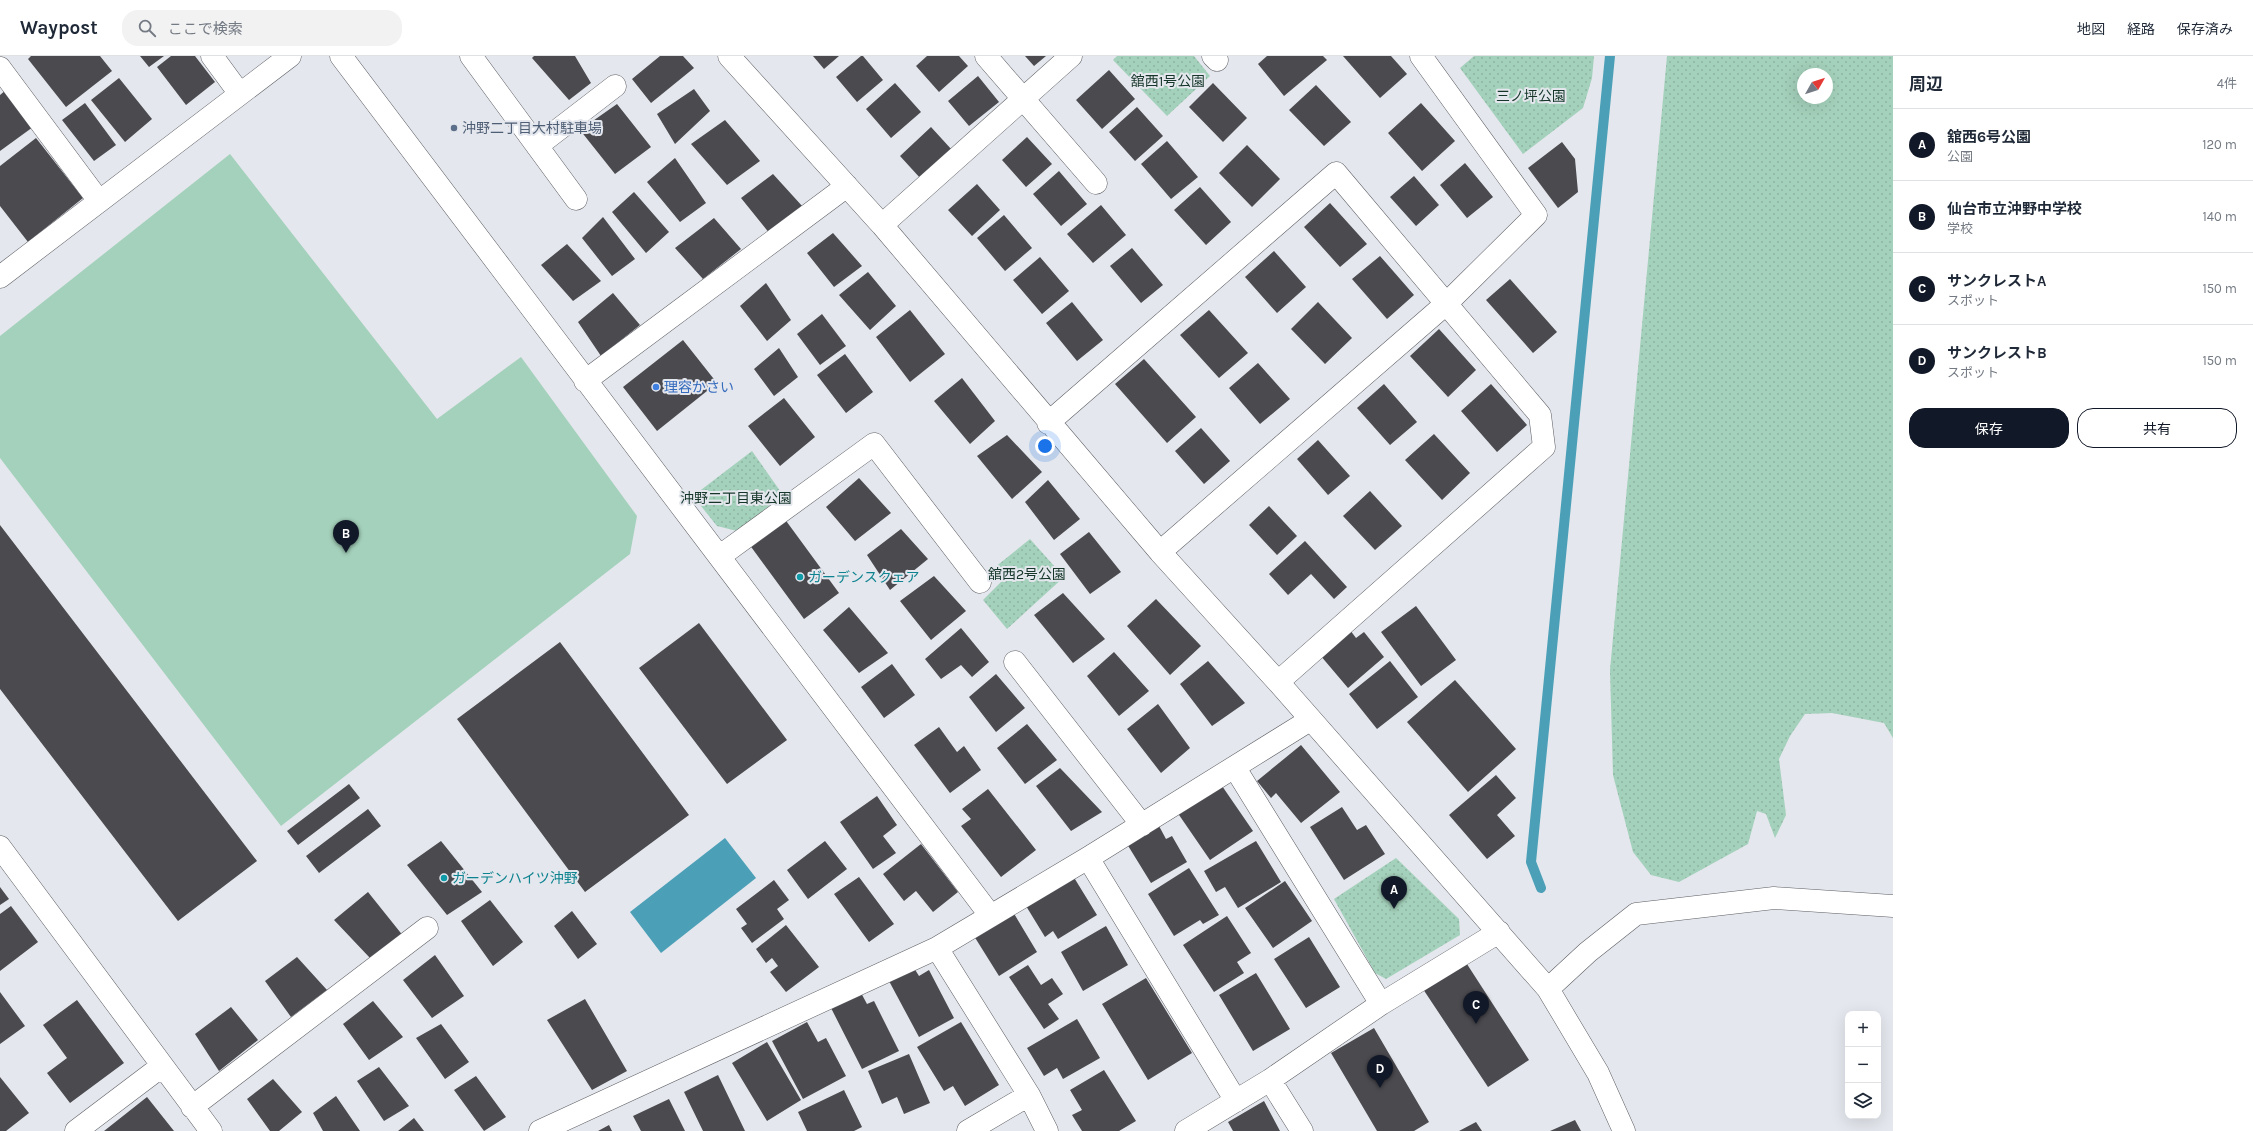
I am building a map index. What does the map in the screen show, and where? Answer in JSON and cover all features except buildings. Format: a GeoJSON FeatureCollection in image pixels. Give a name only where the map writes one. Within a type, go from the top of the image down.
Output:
{"type":"FeatureCollection","features":[{"type":"Feature","properties":{"kind":"street"},"geometry":{"type":"LineString","coordinates":[[212,56],[240,94]]}},
{"type":"Feature","properties":{"kind":"street"},"geometry":{"type":"LineString","coordinates":[[0,276],[290,56]]}},
{"type":"Feature","properties":{"kind":"street"},"geometry":{"type":"LineString","coordinates":[[341,56],[585,381],[720,556],[990,915]]}},
{"type":"Feature","properties":{"kind":"street"},"geometry":{"type":"LineString","coordinates":[[471,56],[576,199]]}},
{"type":"Feature","properties":{"kind":"street"},"geometry":{"type":"LineString","coordinates":[[729,56],[882,225],[1048,423],[1160,552],[1278,682],[1548,989],[1598,1073],[1624,1131]]}},
{"type":"Feature","properties":{"kind":"street"},"geometry":{"type":"LineString","coordinates":[[986,56],[1096,183]]}},
{"type":"Feature","properties":{"kind":"street"},"geometry":{"type":"LineString","coordinates":[[882,225],[1071,56]]}},
{"type":"Feature","properties":{"kind":"street"},"geometry":{"type":"LineString","coordinates":[[1160,552],[1447,303],[1536,214],[1420,56]]}},
{"type":"Feature","properties":{"kind":"street"},"geometry":{"type":"LineString","coordinates":[[0,68],[99,201]]}},
{"type":"Feature","properties":{"kind":"street"},"geometry":{"type":"LineString","coordinates":[[537,146],[615,86]]}},
{"type":"Feature","properties":{"kind":"street"},"geometry":{"type":"LineString","coordinates":[[1048,423],[1336,173],[1540,415],[1544,447],[1278,682]]}},
{"type":"Feature","properties":{"kind":"street"},"geometry":{"type":"LineString","coordinates":[[585,381],[847,186]]}},
{"type":"Feature","properties":{"kind":"street"},"geometry":{"type":"LineString","coordinates":[[720,556],[874,444],[980,582]]}},
{"type":"Feature","properties":{"kind":"street"},"geometry":{"type":"LineString","coordinates":[[1015,662],[1142,825]]}},
{"type":"Feature","properties":{"kind":"street"},"geometry":{"type":"LineString","coordinates":[[540,1131],[937,948],[1142,825],[1310,720]]}},
{"type":"Feature","properties":{"kind":"street"},"geometry":{"type":"LineString","coordinates":[[1235,768],[1381,1004]]}},
{"type":"Feature","properties":{"kind":"street"},"geometry":{"type":"LineString","coordinates":[[0,847],[210,1131]]}},
{"type":"Feature","properties":{"kind":"street"},"geometry":{"type":"LineString","coordinates":[[1088,858],[1236,1101]]}},
{"type":"Feature","properties":{"kind":"street"},"geometry":{"type":"LineString","coordinates":[[1548,989],[1588,952],[1636,914],[1774,898],[1893,906]]}},
{"type":"Feature","properties":{"kind":"street"},"geometry":{"type":"LineString","coordinates":[[192,1107],[427,928]]}},
{"type":"Feature","properties":{"kind":"street"},"geometry":{"type":"LineString","coordinates":[[1186,1131],[1270,1080],[1381,1004],[1499,932]]}},
{"type":"Feature","properties":{"kind":"street"},"geometry":{"type":"LineString","coordinates":[[937,948],[1029,1095],[1047,1131]]}},
{"type":"Feature","properties":{"kind":"street"},"geometry":{"type":"LineString","coordinates":[[76,1131],[162,1066]]}},
{"type":"Feature","properties":{"kind":"street"},"geometry":{"type":"LineString","coordinates":[[1270,1080],[1302,1131]]}},
{"type":"Feature","properties":{"kind":"street"},"geometry":{"type":"LineString","coordinates":[[968,1131],[1029,1095]]}},
{"type":"Feature","properties":{"kind":"green space","name":"舘西1号公園"},"geometry":{"type":"Polygon","coordinates":[[[1117,56],[1194,56],[1210,76],[1167,116],[1113,60],[1117,56]]]}},
{"type":"Feature","properties":{"kind":"green space","name":"三ノ坪公園"},"geometry":{"type":"Polygon","coordinates":[[[1474,56],[1594,56],[1592,78],[1583,108],[1523,154],[1460,68],[1474,56]]]}},
{"type":"Feature","properties":{"kind":"green space"},"geometry":{"type":"Polygon","coordinates":[[[1667,56],[1893,56],[1893,738],[1884,723],[1832,713],[1805,714],[1790,736],[1779,759],[1786,815],[1775,838],[1766,814],[1757,811],[1748,844],[1679,882],[1651,875],[1633,852],[1613,775],[1610,670],[1667,56]]]}},
{"type":"Feature","properties":{"kind":"green space"},"geometry":{"type":"Polygon","coordinates":[[[230,154],[437,419],[521,357],[637,516],[630,554],[281,826],[0,458],[0,336],[230,154]]]}},
{"type":"Feature","properties":{"kind":"green space","name":"沖野二丁目東公園"},"geometry":{"type":"Polygon","coordinates":[[[752,451],[783,495],[737,531],[717,526],[693,496],[752,451]]]}},
{"type":"Feature","properties":{"kind":"green space","name":"舘西2号公園"},"geometry":{"type":"Polygon","coordinates":[[[1030,539],[1064,577],[1007,629],[983,600],[1002,581],[994,568],[1030,539]]]}},
{"type":"Feature","properties":{"kind":"green space"},"geometry":{"type":"Polygon","coordinates":[[[1396,858],[1459,919],[1460,935],[1386,979],[1375,973],[1334,899],[1396,858]]]}},
{"type":"Feature","properties":{"kind":"water"},"geometry":{"type":"Polygon","coordinates":[[[725,838],[756,878],[661,953],[630,912],[725,838]]]}},
{"type":"Feature","properties":{"kind":"waterway"},"geometry":{"type":"LineString","coordinates":[[1541,888],[1531,862],[1610,56]]}},
{"type":"Feature","properties":{"kind":"place","name":"沖野二丁目大村駐車場"},"geometry":{"type":"Point","coordinates":[454,128]}},
{"type":"Feature","properties":{"kind":"place","name":"理容かさい"},"geometry":{"type":"Point","coordinates":[656,387]}},
{"type":"Feature","properties":{"kind":"place","name":"仙台市立沖野中学校"},"geometry":{"type":"Point","coordinates":[346,553]}},
{"type":"Feature","properties":{"kind":"place","name":"ガーデンスクェア"},"geometry":{"type":"Point","coordinates":[800,577]}},
{"type":"Feature","properties":{"kind":"place","name":"ガーデンハイツ沖野"},"geometry":{"type":"Point","coordinates":[444,878]}},
{"type":"Feature","properties":{"kind":"place","name":"舘西6号公園"},"geometry":{"type":"Point","coordinates":[1394,909]}},
{"type":"Feature","properties":{"kind":"place","name":"サンクレストA"},"geometry":{"type":"Point","coordinates":[1476,1024]}},
{"type":"Feature","properties":{"kind":"place","name":"サンクレストB"},"geometry":{"type":"Point","coordinates":[1380,1088]}}]}
